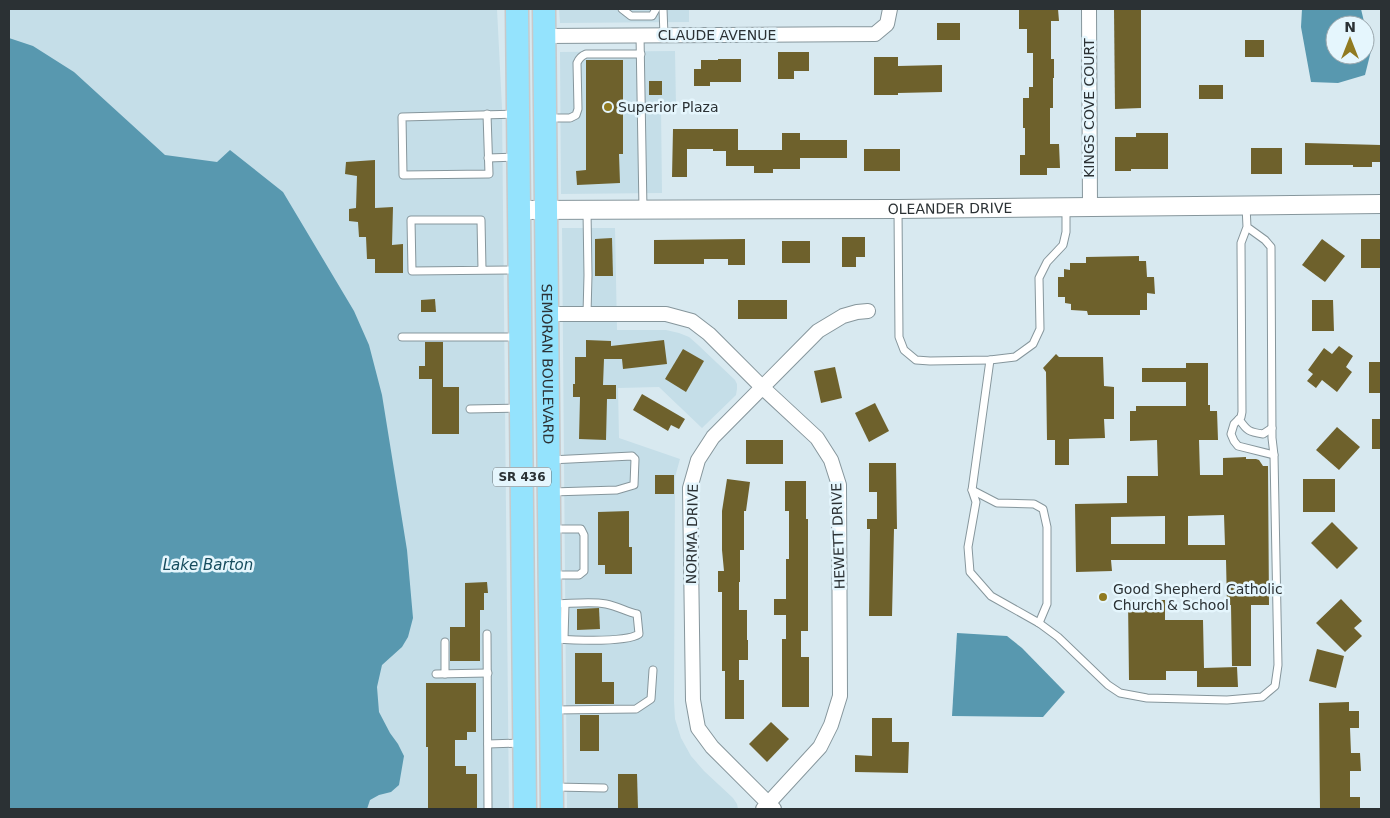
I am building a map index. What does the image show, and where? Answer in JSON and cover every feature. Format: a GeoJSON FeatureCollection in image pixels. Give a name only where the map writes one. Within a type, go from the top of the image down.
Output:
{"type":"FeatureCollection","features":[{"type":"Feature","properties":{"kind":"main road","name":"SEMORAN BOULEVARD"},"geometry":{"type":"LineString","coordinates":[[517,9],[525,809]]}},
{"type":"Feature","properties":{"kind":"main road","name":"SEMORAN BOULEVARD"},"geometry":{"type":"LineString","coordinates":[[544,9],[550,575],[558,604],[558,639],[552,710],[552,798]]}},
{"type":"Feature","properties":{"kind":"street","name":"CLAUDE AVENUE"},"geometry":{"type":"LineString","coordinates":[[544,36],[875,34],[887,24],[890,9]]}},
{"type":"Feature","properties":{"kind":"street","name":"KINGS COVE COURT"},"geometry":{"type":"LineString","coordinates":[[1089,9],[1090,207]]}},
{"type":"Feature","properties":{"kind":"street","name":"OLEANDER DRIVE"},"geometry":{"type":"LineString","coordinates":[[519,210],[898,209],[1381,204]]}},
{"type":"Feature","properties":{"kind":"street","name":"NORMA DRIVE"},"geometry":{"type":"LineString","coordinates":[[769,807],[712,747],[698,728],[693,700],[690,488],[698,460],[713,437],[818,331],[843,316],[868,310]]}},
{"type":"Feature","properties":{"kind":"street","name":"HEWETT DRIVE"},"geometry":{"type":"LineString","coordinates":[[548,314],[666,314],[692,322],[709,334],[817,438],[831,460],[839,485],[840,696],[831,725],[820,747],[769,807]]}},
{"type":"Feature","properties":{"kind":"lane"},"geometry":{"type":"LineString","coordinates":[[622,9],[631,16],[652,16],[656,9]]}},
{"type":"Feature","properties":{"kind":"lane"},"geometry":{"type":"LineString","coordinates":[[663,9],[664,35]]}},
{"type":"Feature","properties":{"kind":"lane"},"geometry":{"type":"LineString","coordinates":[[640,36],[643,210]]}},
{"type":"Feature","properties":{"kind":"lane"},"geometry":{"type":"LineString","coordinates":[[545,118],[570,118],[576,115],[578,109],[577,63],[578,59],[583,55],[641,54]]}},
{"type":"Feature","properties":{"kind":"lane"},"geometry":{"type":"LineString","coordinates":[[487,114],[489,174],[403,176],[402,116],[487,114],[518,114]]}},
{"type":"Feature","properties":{"kind":"lane"},"geometry":{"type":"LineString","coordinates":[[488,158],[519,157]]}},
{"type":"Feature","properties":{"kind":"lane"},"geometry":{"type":"LineString","coordinates":[[1246,206],[1246,227],[1241,243],[1242,412],[1234,424],[1231,434],[1238,446],[1274,455]]}},
{"type":"Feature","properties":{"kind":"lane"},"geometry":{"type":"LineString","coordinates":[[898,209],[900,337],[904,350],[916,360],[990,360],[1015,357],[1033,344],[1040,329],[1039,278],[1047,262],[1063,245],[1066,232],[1066,207]]}},
{"type":"Feature","properties":{"kind":"lane"},"geometry":{"type":"LineString","coordinates":[[586,210],[587,314]]}},
{"type":"Feature","properties":{"kind":"lane"},"geometry":{"type":"LineString","coordinates":[[482,269],[481,220],[411,220],[412,271],[520,270]]}},
{"type":"Feature","properties":{"kind":"lane"},"geometry":{"type":"LineString","coordinates":[[990,360],[972,490],[976,502],[968,548],[970,572],[991,596],[1039,623],[1058,637],[1108,685],[1120,693],[1147,698],[1227,700],[1262,697],[1275,686],[1278,665],[1272,428],[1271,247],[1265,240],[1246,227]]}},
{"type":"Feature","properties":{"kind":"lane"},"geometry":{"type":"LineString","coordinates":[[402,337],[520,337]]}},
{"type":"Feature","properties":{"kind":"lane"},"geometry":{"type":"LineString","coordinates":[[470,409],[521,408]]}},
{"type":"Feature","properties":{"kind":"lane"},"geometry":{"type":"LineString","coordinates":[[1239,419],[1245,429],[1251,432],[1263,434],[1272,428]]}},
{"type":"Feature","properties":{"kind":"lane"},"geometry":{"type":"LineString","coordinates":[[549,460],[632,456],[634,459],[634,485],[617,490],[549,492]]}},
{"type":"Feature","properties":{"kind":"lane"},"geometry":{"type":"LineString","coordinates":[[972,490],[997,503],[1034,504],[1043,509],[1047,527],[1047,604],[1039,623]]}},
{"type":"Feature","properties":{"kind":"lane"},"geometry":{"type":"LineString","coordinates":[[550,529],[580,529],[584,535],[584,571],[579,575],[550,575]]}},
{"type":"Feature","properties":{"kind":"lane"},"geometry":{"type":"LineString","coordinates":[[558,604],[608,604],[638,614],[639,634],[634,637],[601,640],[558,639]]}},
{"type":"Feature","properties":{"kind":"lane"},"geometry":{"type":"LineString","coordinates":[[487,634],[488,809]]}},
{"type":"Feature","properties":{"kind":"lane"},"geometry":{"type":"LineString","coordinates":[[445,642],[445,674]]}},
{"type":"Feature","properties":{"kind":"lane"},"geometry":{"type":"LineString","coordinates":[[552,710],[636,709],[651,699],[653,670]]}},
{"type":"Feature","properties":{"kind":"lane"},"geometry":{"type":"LineString","coordinates":[[436,674],[488,673]]}},
{"type":"Feature","properties":{"kind":"lane"},"geometry":{"type":"LineString","coordinates":[[488,744],[524,743]]}},
{"type":"Feature","properties":{"kind":"lane"},"geometry":{"type":"LineString","coordinates":[[552,798],[604,788]]}},
{"type":"Feature","properties":{"kind":"shaded area","name":"Lake Barton"},"geometry":{"type":"Polygon","coordinates":[[[9,9],[497,9],[502,108],[509,809],[9,809],[9,9]]]}},
{"type":"Feature","properties":{"kind":"shaded area"},"geometry":{"type":"Polygon","coordinates":[[[559,9],[689,9],[689,22],[560,23],[559,9]]]}},
{"type":"Feature","properties":{"kind":"shaded area","name":"Superior Plaza"},"geometry":{"type":"Polygon","coordinates":[[[675,51],[676,107],[661,108],[662,193],[561,194],[560,52],[675,51]]]}},
{"type":"Feature","properties":{"kind":"shaded area"},"geometry":{"type":"Polygon","coordinates":[[[562,228],[615,228],[617,330],[666,330],[689,337],[737,384],[736,395],[702,428],[659,387],[618,388],[619,438],[680,459],[675,477],[675,719],[681,738],[691,756],[733,798],[738,809],[567,809],[562,228]]]}},
{"type":"Feature","properties":{"kind":"water"},"geometry":{"type":"Polygon","coordinates":[[[1302,9],[1361,9],[1362,15],[1325,15],[1325,65],[1368,65],[1365,75],[1338,83],[1311,82],[1301,27],[1302,9]]]}},
{"type":"Feature","properties":{"kind":"water","name":"Lake Barton"},"geometry":{"type":"Polygon","coordinates":[[[9,38],[33,46],[74,72],[165,155],[217,162],[230,150],[283,192],[354,311],[369,345],[382,395],[407,550],[413,618],[408,637],[402,647],[382,665],[377,687],[379,712],[404,756],[399,785],[391,792],[370,800],[367,809],[9,809],[9,38]]]}},
{"type":"Feature","properties":{"kind":"water"},"geometry":{"type":"Polygon","coordinates":[[[957,633],[1007,636],[1022,648],[1065,692],[1043,717],[952,716],[957,633]]]}},
{"type":"Feature","properties":{"kind":"building"},"geometry":{"type":"Polygon","coordinates":[[[1019,9],[1058,9],[1059,21],[1051,21],[1051,59],[1054,59],[1054,78],[1053,108],[1050,108],[1050,144],[1059,144],[1060,168],[1047,168],[1047,175],[1020,175],[1020,155],[1025,155],[1023,98],[1029,98],[1029,87],[1033,87],[1033,53],[1027,53],[1027,29],[1019,29],[1019,9]]]}},
{"type":"Feature","properties":{"kind":"building"},"geometry":{"type":"Polygon","coordinates":[[[1114,9],[1141,9],[1141,108],[1115,109],[1114,9]]]}},
{"type":"Feature","properties":{"kind":"building"},"geometry":{"type":"Polygon","coordinates":[[[937,23],[960,23],[960,40],[937,40],[937,23]]]}},
{"type":"Feature","properties":{"kind":"building"},"geometry":{"type":"Polygon","coordinates":[[[1245,40],[1264,40],[1264,57],[1245,57],[1245,40]]]}},
{"type":"Feature","properties":{"kind":"building"},"geometry":{"type":"Polygon","coordinates":[[[778,52],[809,52],[809,71],[794,71],[794,79],[778,79],[778,52]]]}},
{"type":"Feature","properties":{"kind":"building"},"geometry":{"type":"Polygon","coordinates":[[[874,57],[898,57],[898,66],[942,65],[942,92],[874,95],[874,57]]]}},
{"type":"Feature","properties":{"kind":"building"},"geometry":{"type":"Polygon","coordinates":[[[741,59],[741,82],[710,82],[710,86],[694,86],[694,69],[701,69],[701,60],[741,59]]]}},
{"type":"Feature","properties":{"kind":"building"},"geometry":{"type":"Polygon","coordinates":[[[586,60],[623,60],[623,154],[619,154],[620,183],[577,185],[576,171],[586,170],[586,60]]]}},
{"type":"Feature","properties":{"kind":"building"},"geometry":{"type":"Polygon","coordinates":[[[649,81],[662,81],[662,95],[649,95],[649,81]]]}},
{"type":"Feature","properties":{"kind":"building"},"geometry":{"type":"Polygon","coordinates":[[[1199,85],[1223,85],[1223,99],[1199,99],[1199,85]]]}},
{"type":"Feature","properties":{"kind":"building"},"geometry":{"type":"Polygon","coordinates":[[[673,129],[738,129],[738,150],[782,150],[782,133],[800,133],[800,140],[847,140],[847,158],[800,158],[800,169],[773,169],[773,173],[754,173],[754,166],[726,166],[726,151],[687,149],[687,177],[672,177],[673,129]]]}},
{"type":"Feature","properties":{"kind":"building"},"geometry":{"type":"Polygon","coordinates":[[[1136,133],[1168,133],[1168,169],[1115,171],[1115,137],[1136,137],[1136,133]]]}},
{"type":"Feature","properties":{"kind":"building"},"geometry":{"type":"Polygon","coordinates":[[[1305,143],[1381,145],[1381,162],[1372,162],[1372,167],[1305,165],[1305,143]]]}},
{"type":"Feature","properties":{"kind":"building"},"geometry":{"type":"Polygon","coordinates":[[[1251,148],[1282,148],[1282,174],[1251,174],[1251,148]]]}},
{"type":"Feature","properties":{"kind":"building"},"geometry":{"type":"Polygon","coordinates":[[[864,149],[900,149],[900,171],[864,171],[864,149]]]}},
{"type":"Feature","properties":{"kind":"building"},"geometry":{"type":"Polygon","coordinates":[[[375,160],[375,208],[393,207],[392,245],[403,244],[403,273],[375,273],[375,259],[367,259],[366,237],[359,237],[358,222],[349,221],[349,209],[356,208],[357,176],[345,174],[346,162],[375,160]]]}},
{"type":"Feature","properties":{"kind":"building"},"geometry":{"type":"Polygon","coordinates":[[[842,237],[865,237],[865,257],[856,257],[856,267],[842,267],[842,237]]]}},
{"type":"Feature","properties":{"kind":"building"},"geometry":{"type":"Polygon","coordinates":[[[612,238],[613,276],[595,276],[595,239],[612,238]]]}},
{"type":"Feature","properties":{"kind":"building"},"geometry":{"type":"Polygon","coordinates":[[[745,239],[745,265],[728,265],[728,259],[704,259],[704,264],[654,264],[654,240],[745,239]]]}},
{"type":"Feature","properties":{"kind":"building"},"geometry":{"type":"Polygon","coordinates":[[[1322,239],[1345,256],[1325,282],[1302,265],[1322,239]]]}},
{"type":"Feature","properties":{"kind":"building"},"geometry":{"type":"Polygon","coordinates":[[[1361,239],[1381,239],[1381,268],[1361,268],[1361,239]]]}},
{"type":"Feature","properties":{"kind":"building"},"geometry":{"type":"Polygon","coordinates":[[[782,241],[810,241],[810,263],[782,263],[782,241]]]}},
{"type":"Feature","properties":{"kind":"building"},"geometry":{"type":"Polygon","coordinates":[[[1139,256],[1139,261],[1146,261],[1147,277],[1154,277],[1155,294],[1147,293],[1147,310],[1140,310],[1140,315],[1088,315],[1087,311],[1071,310],[1071,304],[1065,303],[1065,297],[1058,297],[1058,277],[1064,277],[1064,269],[1070,270],[1070,263],[1086,263],[1086,257],[1139,256]]]}},
{"type":"Feature","properties":{"kind":"building"},"geometry":{"type":"Polygon","coordinates":[[[435,299],[436,312],[421,312],[421,300],[435,299]]]}},
{"type":"Feature","properties":{"kind":"building"},"geometry":{"type":"Polygon","coordinates":[[[738,300],[787,300],[787,319],[738,319],[738,300]]]}},
{"type":"Feature","properties":{"kind":"building"},"geometry":{"type":"Polygon","coordinates":[[[1312,300],[1333,300],[1334,331],[1312,331],[1312,300]]]}},
{"type":"Feature","properties":{"kind":"building"},"geometry":{"type":"Polygon","coordinates":[[[586,340],[611,341],[611,346],[664,340],[667,364],[623,369],[622,359],[604,359],[603,385],[616,385],[616,399],[607,399],[606,440],[579,439],[580,397],[573,397],[573,384],[575,384],[575,357],[586,357],[586,340]]]}},
{"type":"Feature","properties":{"kind":"building"},"geometry":{"type":"Polygon","coordinates":[[[425,342],[443,342],[443,387],[459,387],[459,434],[432,434],[432,379],[419,379],[419,366],[425,366],[425,342]]]}},
{"type":"Feature","properties":{"kind":"building"},"geometry":{"type":"Polygon","coordinates":[[[1339,346],[1353,356],[1346,367],[1352,372],[1337,392],[1322,380],[1316,388],[1307,381],[1313,374],[1308,370],[1324,348],[1332,354],[1339,346]]]}},
{"type":"Feature","properties":{"kind":"building"},"geometry":{"type":"Polygon","coordinates":[[[683,349],[704,361],[686,392],[665,379],[683,349]]]}},
{"type":"Feature","properties":{"kind":"building"},"geometry":{"type":"Polygon","coordinates":[[[1056,354],[1059,357],[1103,357],[1104,386],[1114,387],[1114,419],[1104,419],[1105,438],[1069,439],[1069,465],[1055,465],[1055,440],[1047,440],[1046,372],[1043,368],[1056,354]]]}},
{"type":"Feature","properties":{"kind":"building"},"geometry":{"type":"Polygon","coordinates":[[[1369,362],[1381,362],[1381,393],[1369,393],[1369,362]]]}},
{"type":"Feature","properties":{"kind":"building"},"geometry":{"type":"Polygon","coordinates":[[[1186,363],[1208,363],[1208,405],[1210,405],[1210,411],[1217,411],[1218,440],[1199,440],[1200,475],[1223,475],[1223,458],[1246,457],[1246,459],[1259,460],[1263,466],[1268,466],[1269,605],[1251,605],[1251,666],[1232,666],[1231,605],[1227,605],[1226,560],[1111,560],[1112,571],[1076,572],[1075,504],[1127,503],[1127,476],[1158,476],[1157,440],[1130,441],[1130,411],[1136,411],[1136,406],[1186,406],[1186,382],[1142,382],[1142,368],[1186,368],[1186,363]],[[1224,515],[1188,516],[1188,545],[1225,545],[1224,515]],[[1165,516],[1111,517],[1111,544],[1165,544],[1165,516]]]}},
{"type":"Feature","properties":{"kind":"building"},"geometry":{"type":"Polygon","coordinates":[[[835,367],[842,398],[821,403],[814,371],[835,367]]]}},
{"type":"Feature","properties":{"kind":"building"},"geometry":{"type":"Polygon","coordinates":[[[642,394],[685,419],[679,429],[671,425],[668,431],[633,410],[642,394]]]}},
{"type":"Feature","properties":{"kind":"building"},"geometry":{"type":"Polygon","coordinates":[[[875,403],[889,431],[869,442],[855,413],[875,403]]]}},
{"type":"Feature","properties":{"kind":"building"},"geometry":{"type":"Polygon","coordinates":[[[1372,419],[1381,419],[1381,449],[1372,449],[1372,419]]]}},
{"type":"Feature","properties":{"kind":"building"},"geometry":{"type":"Polygon","coordinates":[[[1337,427],[1360,447],[1339,470],[1316,450],[1337,427]]]}},
{"type":"Feature","properties":{"kind":"building"},"geometry":{"type":"Polygon","coordinates":[[[746,440],[783,440],[783,464],[746,464],[746,440]]]}},
{"type":"Feature","properties":{"kind":"building"},"geometry":{"type":"Polygon","coordinates":[[[869,463],[896,463],[897,529],[894,529],[892,616],[869,616],[870,529],[867,529],[867,519],[877,519],[877,492],[869,492],[869,463]]]}},
{"type":"Feature","properties":{"kind":"building"},"geometry":{"type":"Polygon","coordinates":[[[655,475],[674,475],[674,494],[655,494],[655,475]]]}},
{"type":"Feature","properties":{"kind":"building"},"geometry":{"type":"Polygon","coordinates":[[[727,479],[750,482],[746,511],[744,511],[744,550],[740,550],[739,582],[739,610],[747,610],[748,660],[739,660],[739,680],[744,680],[744,719],[725,719],[725,671],[722,671],[722,592],[718,592],[718,571],[724,571],[722,511],[727,479]]]}},
{"type":"Feature","properties":{"kind":"building"},"geometry":{"type":"Polygon","coordinates":[[[1303,479],[1335,479],[1335,512],[1303,512],[1303,479]]]}},
{"type":"Feature","properties":{"kind":"building"},"geometry":{"type":"Polygon","coordinates":[[[785,481],[806,481],[808,631],[801,631],[801,657],[809,657],[809,707],[782,707],[782,639],[786,639],[786,615],[774,615],[774,599],[786,599],[786,559],[789,559],[789,511],[785,511],[785,481]]]}},
{"type":"Feature","properties":{"kind":"building"},"geometry":{"type":"Polygon","coordinates":[[[629,511],[629,547],[632,547],[632,574],[605,574],[605,565],[598,565],[598,512],[629,511]]]}},
{"type":"Feature","properties":{"kind":"building"},"geometry":{"type":"Polygon","coordinates":[[[1332,522],[1358,548],[1337,569],[1311,543],[1332,522]]]}},
{"type":"Feature","properties":{"kind":"building"},"geometry":{"type":"Polygon","coordinates":[[[487,582],[488,593],[484,593],[484,610],[480,610],[480,661],[450,661],[450,627],[465,627],[465,583],[487,582]]]}},
{"type":"Feature","properties":{"kind":"building"},"geometry":{"type":"Polygon","coordinates":[[[1341,599],[1362,621],[1354,628],[1362,636],[1345,652],[1316,623],[1341,599]]]}},
{"type":"Feature","properties":{"kind":"building"},"geometry":{"type":"Polygon","coordinates":[[[1128,600],[1165,600],[1165,620],[1203,620],[1204,668],[1237,667],[1238,687],[1197,687],[1197,671],[1166,671],[1166,680],[1129,680],[1128,600]]]}},
{"type":"Feature","properties":{"kind":"building"},"geometry":{"type":"Polygon","coordinates":[[[599,608],[600,629],[577,630],[577,609],[599,608]]]}},
{"type":"Feature","properties":{"kind":"building"},"geometry":{"type":"Polygon","coordinates":[[[1317,649],[1344,656],[1336,688],[1309,681],[1317,649]]]}},
{"type":"Feature","properties":{"kind":"building"},"geometry":{"type":"Polygon","coordinates":[[[575,653],[602,653],[602,682],[614,682],[614,704],[575,704],[575,653]]]}},
{"type":"Feature","properties":{"kind":"building"},"geometry":{"type":"Polygon","coordinates":[[[426,683],[476,683],[476,732],[467,732],[467,740],[455,740],[455,766],[466,766],[466,774],[477,774],[477,809],[428,809],[426,683]]]}},
{"type":"Feature","properties":{"kind":"building"},"geometry":{"type":"Polygon","coordinates":[[[1349,702],[1349,711],[1359,711],[1359,728],[1350,728],[1351,753],[1360,753],[1361,771],[1350,771],[1350,797],[1360,797],[1360,809],[1320,809],[1319,703],[1349,702]]]}},
{"type":"Feature","properties":{"kind":"building"},"geometry":{"type":"Polygon","coordinates":[[[580,715],[599,715],[599,751],[580,751],[580,715]]]}},
{"type":"Feature","properties":{"kind":"building"},"geometry":{"type":"Polygon","coordinates":[[[872,718],[892,718],[892,742],[909,742],[908,773],[855,772],[855,755],[872,756],[872,718]]]}},
{"type":"Feature","properties":{"kind":"building"},"geometry":{"type":"Polygon","coordinates":[[[771,722],[789,739],[767,762],[749,744],[771,722]]]}},
{"type":"Feature","properties":{"kind":"building"},"geometry":{"type":"Polygon","coordinates":[[[618,774],[637,774],[638,809],[618,809],[618,774]]]}},
{"type":"Feature","properties":{"kind":"place","name":"Superior Plaza"},"geometry":{"type":"Point","coordinates":[608,107]}},
{"type":"Feature","properties":{"kind":"place","name":"Good Shepherd Catholic Church & School"},"geometry":{"type":"Point","coordinates":[1103,597]}}]}
